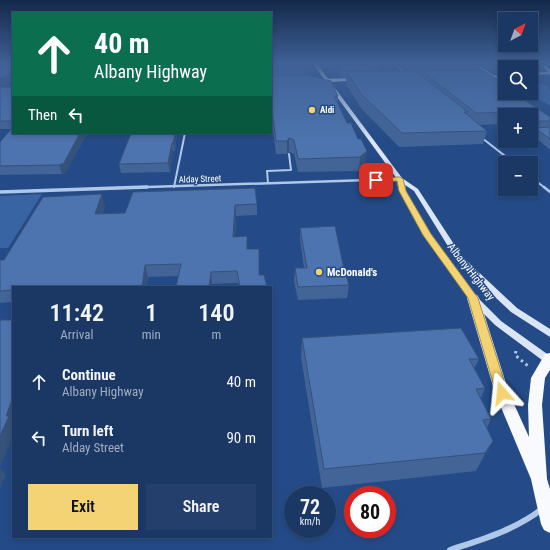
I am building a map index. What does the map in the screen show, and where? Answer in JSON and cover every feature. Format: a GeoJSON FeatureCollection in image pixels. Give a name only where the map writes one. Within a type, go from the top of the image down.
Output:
{"type":"FeatureCollection","features":[{"type":"Feature","properties":{"kind":"highway"},"geometry":{"type":"LineString","coordinates":[[473,298],[502,393],[539,479],[550,524]]}},
{"type":"Feature","properties":{"kind":"highway"},"geometry":{"type":"LineString","coordinates":[[539,479],[535,405],[538,378],[550,359]]}},
{"type":"Feature","properties":{"kind":"main road","name":"Albany Highway"},"geometry":{"type":"LineString","coordinates":[[333,90],[400,179],[416,190],[458,256],[514,310],[550,334]]}},
{"type":"Feature","properties":{"kind":"main road","name":"Albany Highway"},"geometry":{"type":"LineString","coordinates":[[400,179],[402,191],[427,235],[473,298],[498,323],[550,359]]}},
{"type":"Feature","properties":{"kind":"street","name":"Alday Street"},"geometry":{"type":"LineString","coordinates":[[0,192],[400,179]]}},
{"type":"Feature","properties":{"kind":"street"},"geometry":{"type":"LineString","coordinates":[[450,550],[496,535],[525,521],[546,504]]}},
{"type":"Feature","properties":{"kind":"lane"},"geometry":{"type":"LineString","coordinates":[[174,186],[185,134]]}},
{"type":"Feature","properties":{"kind":"lane"},"geometry":{"type":"LineString","coordinates":[[482,137],[505,156]]}},
{"type":"Feature","properties":{"kind":"lane"},"geometry":{"type":"LineString","coordinates":[[268,183],[267,171],[291,170],[289,154]]}},
{"type":"Feature","properties":{"kind":"lane"},"geometry":{"type":"LineString","coordinates":[[538,183],[550,192]]}},
{"type":"Feature","properties":{"kind":"path"},"geometry":{"type":"LineString","coordinates":[[516,351],[515,354],[524,363]]}},
{"type":"Feature","properties":{"kind":"shaded area"},"geometry":{"type":"Polygon","coordinates":[[[538,90],[550,90],[550,106],[538,99],[538,90]]]}},
{"type":"Feature","properties":{"kind":"shaded area"},"geometry":{"type":"Polygon","coordinates":[[[42,194],[8,248],[0,248],[0,196],[42,194]]]}},
{"type":"Feature","properties":{"kind":"building"},"geometry":{"type":"Polygon","coordinates":[[[0,90],[12,90],[12,121],[0,121],[0,90]]]}},
{"type":"Feature","properties":{"kind":"building"},"geometry":{"type":"Polygon","coordinates":[[[272,90],[335,90],[338,96],[334,96],[347,123],[351,123],[358,139],[361,139],[367,151],[360,157],[298,159],[294,140],[289,138],[287,141],[276,141],[272,110],[272,90]]]}},
{"type":"Feature","properties":{"kind":"building"},"geometry":{"type":"Polygon","coordinates":[[[359,90],[439,90],[468,112],[464,112],[487,131],[402,133],[362,95],[359,90]]]}},
{"type":"Feature","properties":{"kind":"building"},"geometry":{"type":"Polygon","coordinates":[[[446,90],[498,90],[498,100],[524,100],[536,108],[498,108],[498,112],[476,113],[446,90]]]}},
{"type":"Feature","properties":{"kind":"building"},"geometry":{"type":"Polygon","coordinates":[[[538,109],[550,117],[550,121],[538,121],[538,109]]]}},
{"type":"Feature","properties":{"kind":"building"},"geometry":{"type":"Polygon","coordinates":[[[550,127],[550,139],[538,130],[538,128],[550,127]]]}},
{"type":"Feature","properties":{"kind":"building"},"geometry":{"type":"Polygon","coordinates":[[[12,128],[12,134],[79,134],[64,163],[59,165],[0,166],[0,142],[12,128]]]}},
{"type":"Feature","properties":{"kind":"building"},"geometry":{"type":"Polygon","coordinates":[[[131,134],[175,134],[168,163],[119,164],[131,134]]]}},
{"type":"Feature","properties":{"kind":"building"},"geometry":{"type":"Polygon","coordinates":[[[255,188],[257,204],[235,205],[233,237],[247,236],[247,249],[259,249],[259,275],[264,275],[267,286],[240,286],[237,271],[211,272],[209,286],[176,286],[181,264],[145,265],[142,286],[12,286],[12,290],[0,291],[0,260],[4,260],[43,197],[102,194],[95,214],[125,213],[133,192],[255,188]]]}},
{"type":"Feature","properties":{"kind":"building"},"geometry":{"type":"Polygon","coordinates":[[[335,226],[349,285],[298,287],[295,268],[307,268],[300,228],[335,226]]]}},
{"type":"Feature","properties":{"kind":"building"},"geometry":{"type":"Polygon","coordinates":[[[0,320],[12,320],[12,400],[6,416],[9,416],[0,436],[0,320]]]}},
{"type":"Feature","properties":{"kind":"building"},"geometry":{"type":"Polygon","coordinates":[[[461,328],[479,359],[469,359],[485,388],[476,389],[491,419],[483,420],[493,441],[485,453],[324,469],[302,338],[461,328]]]}},
{"type":"Feature","properties":{"kind":"place","name":"Aldi"},"geometry":{"type":"Point","coordinates":[312,110]}},
{"type":"Feature","properties":{"kind":"place","name":"McDonald's"},"geometry":{"type":"Point","coordinates":[319,272]}},
{"type":"Feature","properties":{"kind":"route"},"geometry":{"type":"LineString","coordinates":[[376,180],[400,179],[402,191],[427,235],[473,298],[502,393]]}}]}
